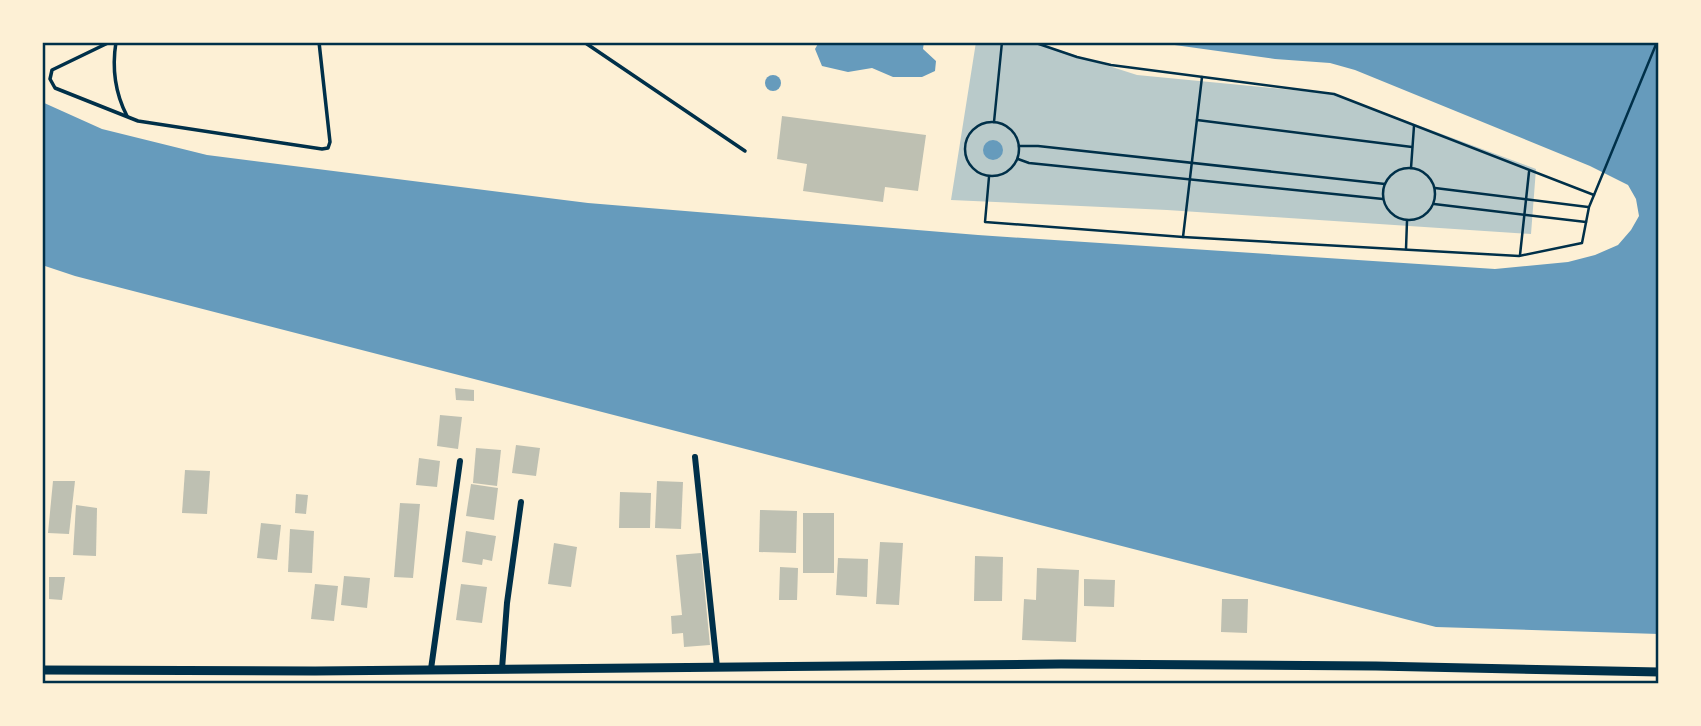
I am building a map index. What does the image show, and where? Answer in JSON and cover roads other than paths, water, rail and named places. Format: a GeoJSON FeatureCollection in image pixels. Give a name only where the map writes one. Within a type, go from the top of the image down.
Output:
{"type":"FeatureCollection","features":[{"type":"Feature","properties":{"kind":"main road"},"geometry":{"type":"LineString","coordinates":[[42,670],[315,671],[1275,664],[1659,672]]}},
{"type":"Feature","properties":{"kind":"street"},"geometry":{"type":"LineString","coordinates":[[695,457],[717,667]]}},
{"type":"Feature","properties":{"kind":"street"},"geometry":{"type":"LineString","coordinates":[[431,669],[460,461]]}},
{"type":"Feature","properties":{"kind":"street"},"geometry":{"type":"LineString","coordinates":[[502,669],[507,603],[521,502]]}},
{"type":"Feature","properties":{"kind":"lane"},"geometry":{"type":"LineString","coordinates":[[110,42],[52,70],[50,79],[55,88],[138,121],[328,148],[330,142],[319,42]]}},
{"type":"Feature","properties":{"kind":"lane"},"geometry":{"type":"LineString","coordinates":[[116,42],[114,56],[117,88],[128,118]]}},
{"type":"Feature","properties":{"kind":"lane"},"geometry":{"type":"LineString","coordinates":[[584,42],[745,151]]}},
{"type":"Feature","properties":{"kind":"water"},"geometry":{"type":"Polygon","coordinates":[[[819,42],[924,42],[923,49],[936,61],[935,71],[922,77],[893,77],[872,68],[848,72],[822,66],[815,49],[819,42]]]}},
{"type":"Feature","properties":{"kind":"water"},"geometry":{"type":"Polygon","coordinates":[[[1153,42],[1659,42],[1659,634],[1436,627],[75,276],[42,265],[42,102],[102,129],[207,155],[588,203],[978,235],[1495,269],[1568,262],[1595,255],[1618,245],[1639,216],[1636,199],[1628,185],[1590,166],[1355,70],[1330,63],[1275,59],[1153,42]]]}},
{"type":"Feature","properties":{"kind":"water"},"geometry":{"type":"Polygon","coordinates":[[[770,75],[776,75],[781,83],[779,89],[770,91],[765,86],[765,80],[770,75]]]}},
{"type":"Feature","properties":{"kind":"water"},"geometry":{"type":"Polygon","coordinates":[[[993,140],[1000,143],[1003,150],[1000,157],[993,160],[986,157],[983,150],[986,143],[993,140]]]}}]}
